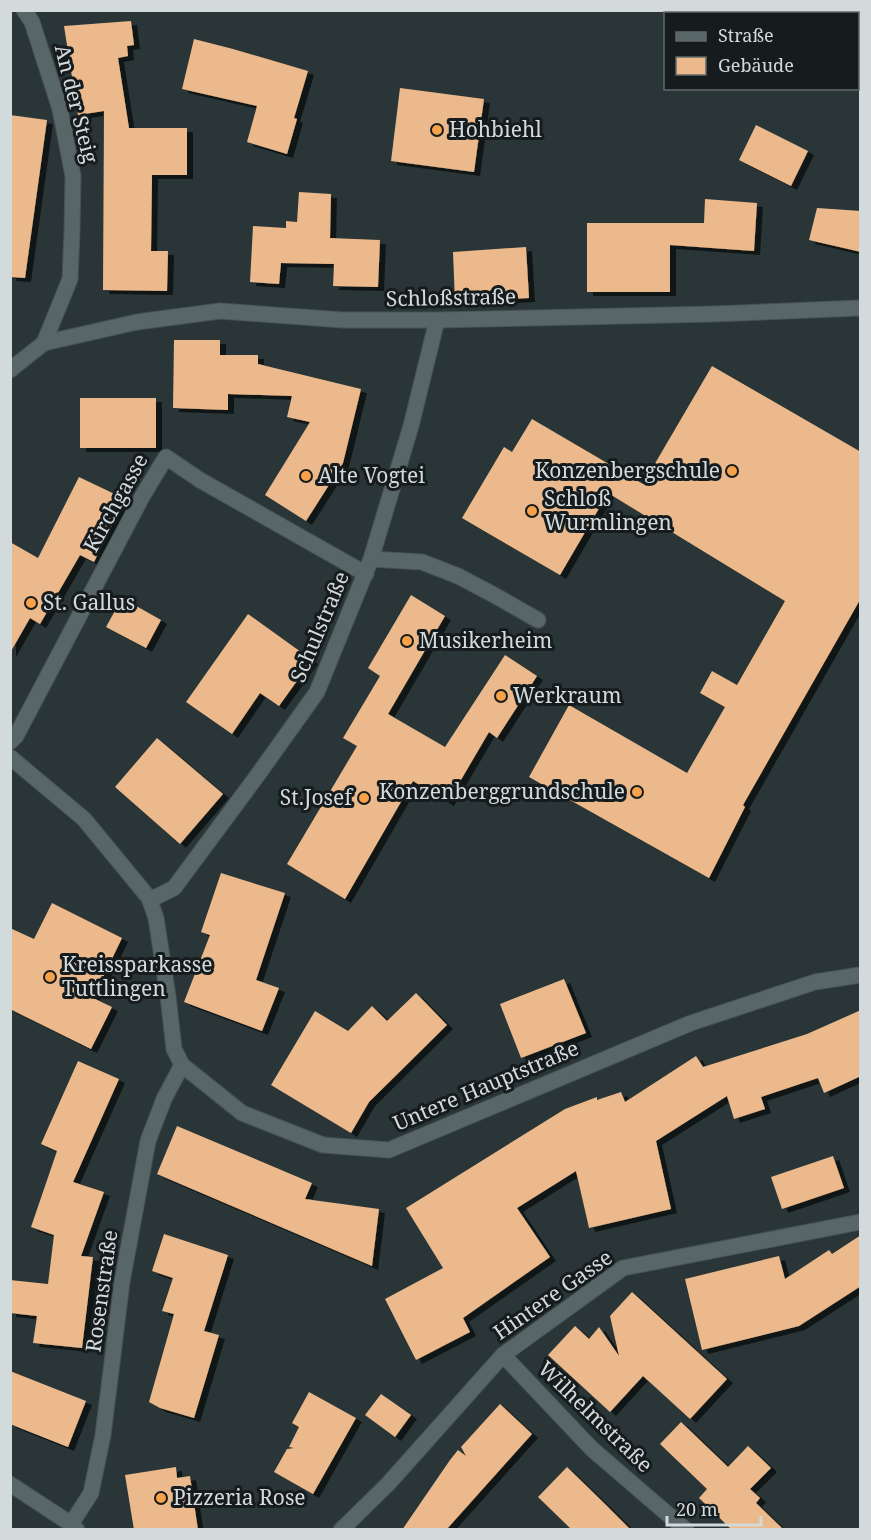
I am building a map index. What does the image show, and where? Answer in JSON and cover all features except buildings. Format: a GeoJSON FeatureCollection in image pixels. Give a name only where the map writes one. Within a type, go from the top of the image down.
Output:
{"type":"FeatureCollection","features":[{"type":"Feature","properties":{"kind":"street","name":"An der Steig"},"geometry":{"type":"LineString","coordinates":[[10,370],[44,343],[70,279],[72,232],[73,176],[60,109],[32,22],[24,10]]}},
{"type":"Feature","properties":{"kind":"street","name":"Schloßstraße"},"geometry":{"type":"LineString","coordinates":[[44,343],[137,322],[220,311],[343,320],[437,320],[861,308]]}},
{"type":"Feature","properties":{"kind":"street","name":"Schulstraße"},"geometry":{"type":"LineString","coordinates":[[149,898],[174,888],[317,692],[371,559],[411,426],[437,320]]}},
{"type":"Feature","properties":{"kind":"street","name":"Kirchgasse"},"geometry":{"type":"LineString","coordinates":[[10,742],[16,736],[143,495],[166,457],[200,480],[366,574]]}},
{"type":"Feature","properties":{"kind":"street"},"geometry":{"type":"LineString","coordinates":[[371,559],[422,562],[458,576],[538,620]]}},
{"type":"Feature","properties":{"kind":"street"},"geometry":{"type":"LineString","coordinates":[[10,757],[84,819],[149,898],[156,918],[174,1049],[182,1065]]}},
{"type":"Feature","properties":{"kind":"street","name":"Untere Hauptstraße"},"geometry":{"type":"LineString","coordinates":[[182,1065],[242,1113],[323,1145],[389,1150],[691,1023],[815,982],[861,975]]}},
{"type":"Feature","properties":{"kind":"street","name":"Rosenstraße"},"geometry":{"type":"LineString","coordinates":[[74,1527],[91,1492],[100,1447],[122,1282],[148,1142],[164,1099],[182,1065]]}},
{"type":"Feature","properties":{"kind":"street","name":"Hintere Gasse"},"geometry":{"type":"LineString","coordinates":[[340,1530],[388,1484],[503,1355],[623,1268],[861,1222]]}},
{"type":"Feature","properties":{"kind":"street","name":"Wilhelmstraße"},"geometry":{"type":"LineString","coordinates":[[503,1355],[592,1449],[686,1530]]}},
{"type":"Feature","properties":{"kind":"street"},"geometry":{"type":"LineString","coordinates":[[10,1484],[74,1527]]}},
{"type":"Feature","properties":{"kind":"place","name":"Hohbiehl"},"geometry":{"type":"Point","coordinates":[437,130]}},
{"type":"Feature","properties":{"kind":"place","name":"Konzenbergschule"},"geometry":{"type":"Point","coordinates":[732,471]}},
{"type":"Feature","properties":{"kind":"place","name":"Alte Vogtei"},"geometry":{"type":"Point","coordinates":[306,476]}},
{"type":"Feature","properties":{"kind":"place","name":"Schloß Wurmlingen"},"geometry":{"type":"Point","coordinates":[532,511]}},
{"type":"Feature","properties":{"kind":"place","name":"St. Gallus"},"geometry":{"type":"Point","coordinates":[31,603]}},
{"type":"Feature","properties":{"kind":"place","name":"Musikerheim"},"geometry":{"type":"Point","coordinates":[407,641]}},
{"type":"Feature","properties":{"kind":"place","name":"Werkraum"},"geometry":{"type":"Point","coordinates":[501,696]}},
{"type":"Feature","properties":{"kind":"place","name":"Konzenberggrundschule"},"geometry":{"type":"Point","coordinates":[637,792]}},
{"type":"Feature","properties":{"kind":"place","name":"St.Josef"},"geometry":{"type":"Point","coordinates":[364,798]}},
{"type":"Feature","properties":{"kind":"place","name":"Kreissparkasse Tuttlingen"},"geometry":{"type":"Point","coordinates":[50,977]}},
{"type":"Feature","properties":{"kind":"place","name":"Pizzeria Rose"},"geometry":{"type":"Point","coordinates":[161,1498]}}]}
